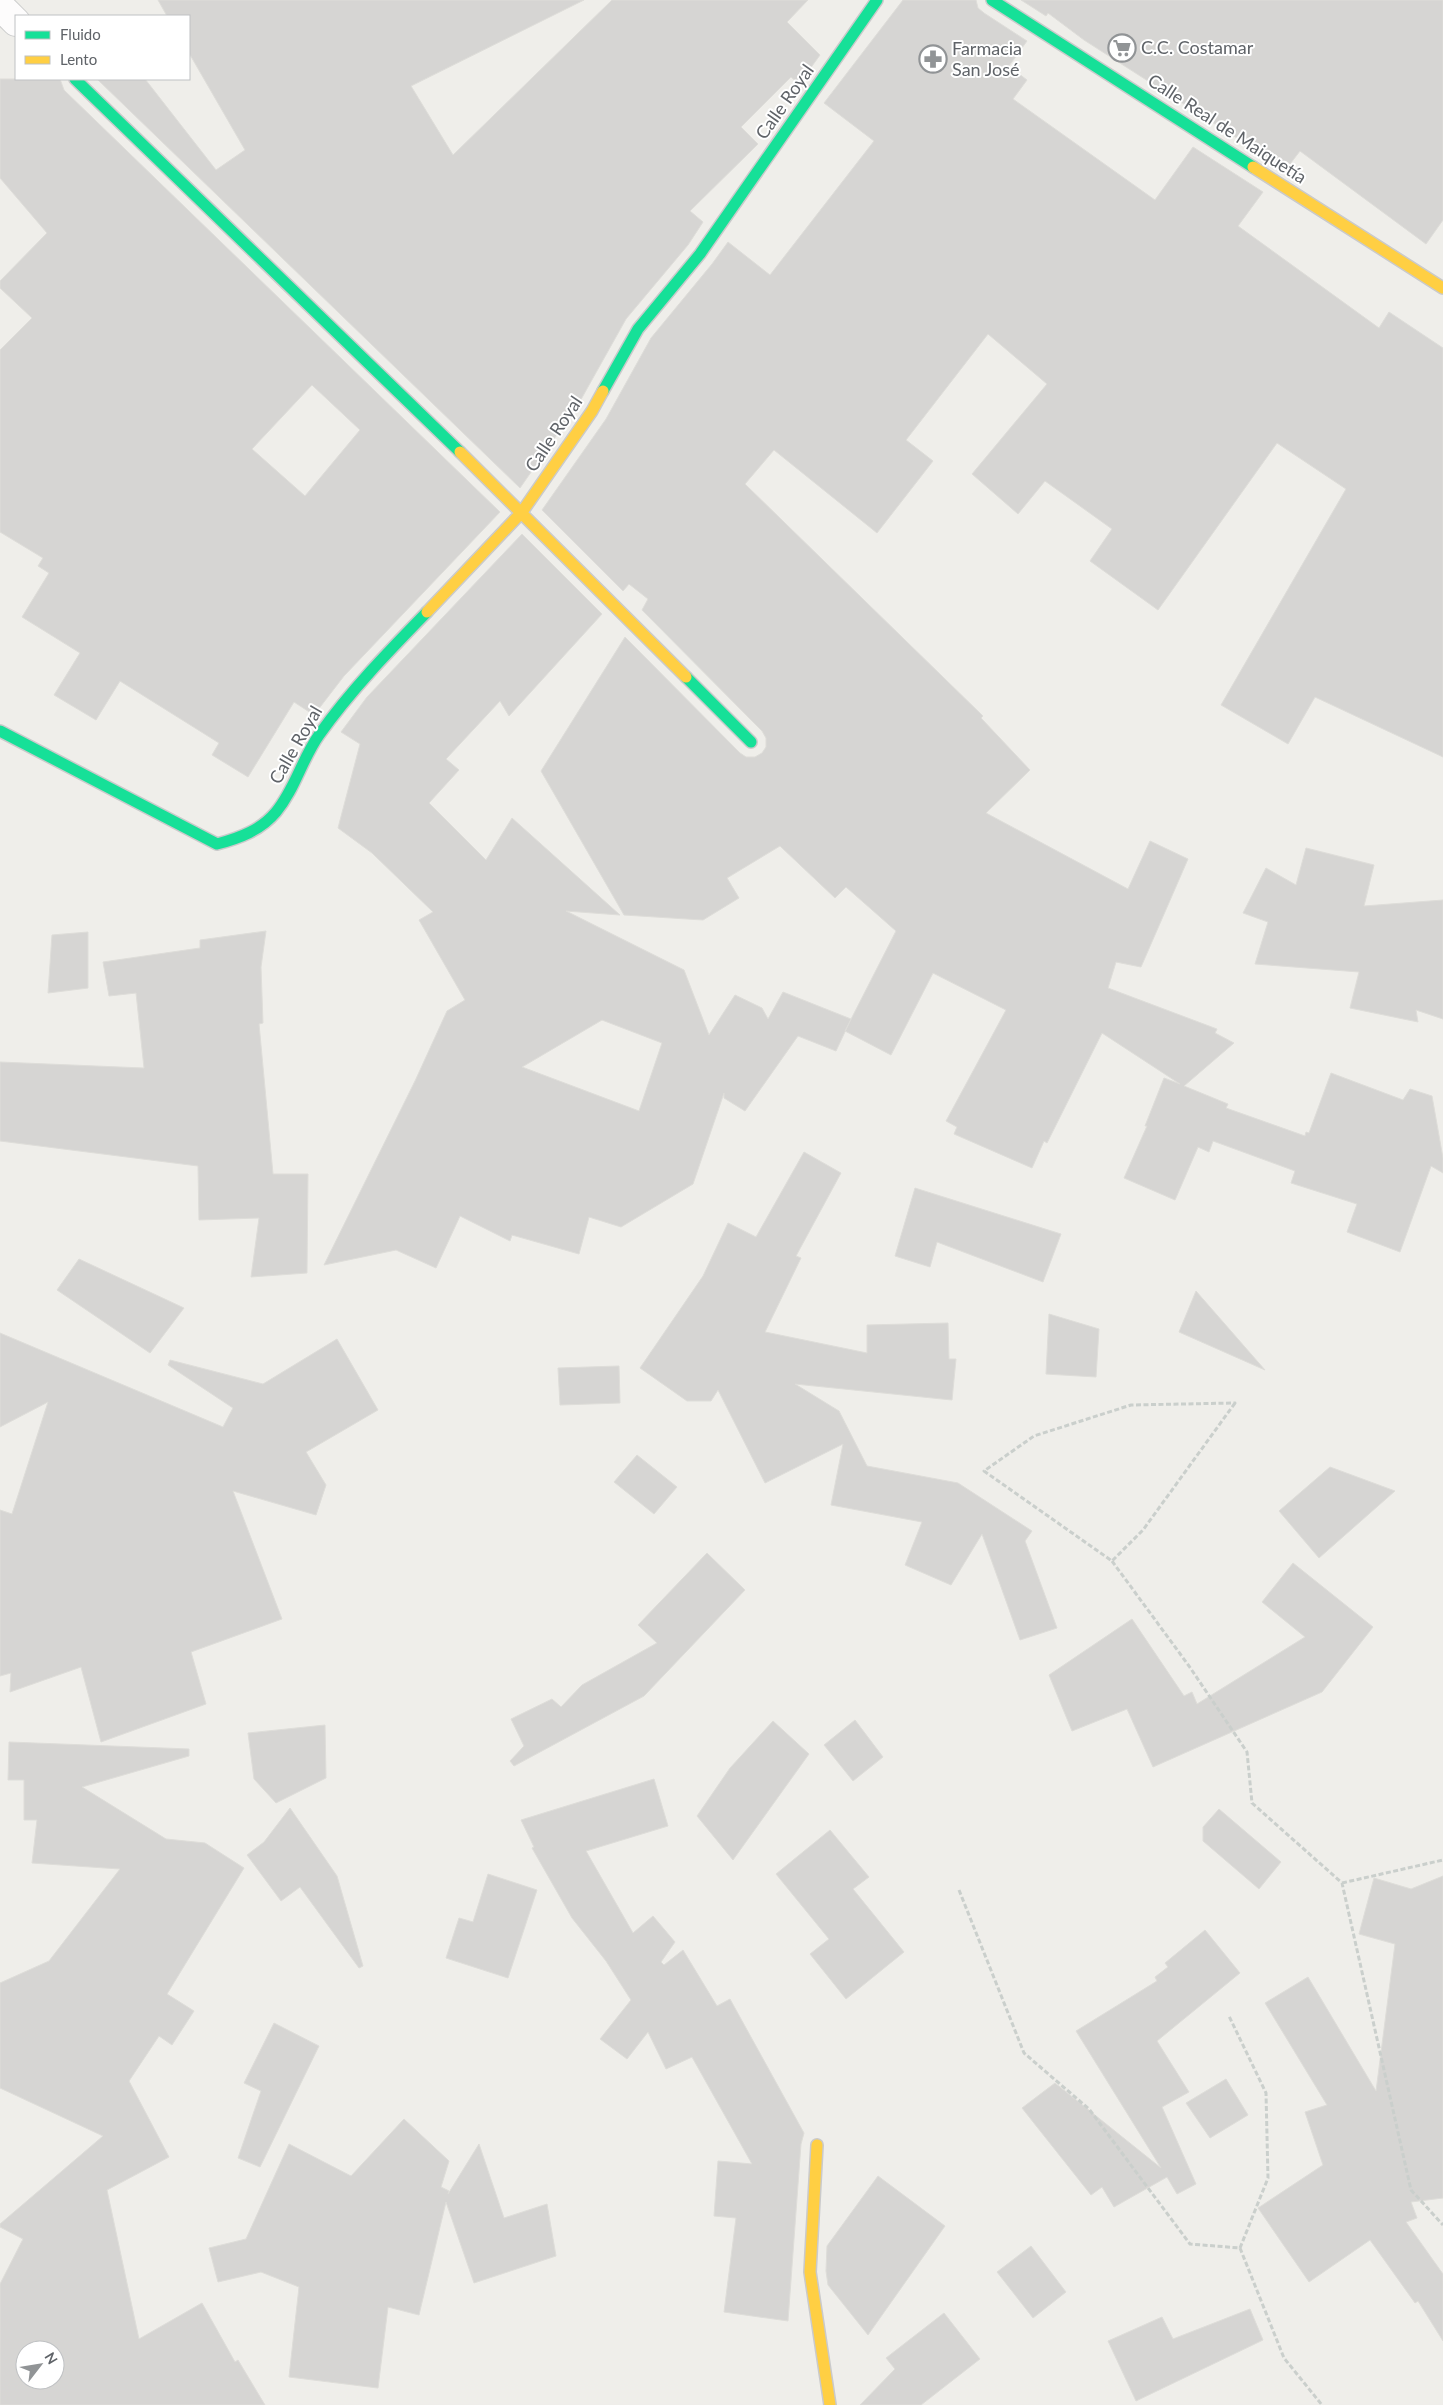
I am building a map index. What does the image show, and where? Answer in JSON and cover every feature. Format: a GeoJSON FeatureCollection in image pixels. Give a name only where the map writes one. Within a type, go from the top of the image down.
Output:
{"type":"FeatureCollection","features":[{"type":"Feature","properties":{"kind":"street"},"geometry":{"type":"LineString","coordinates":[[7,0],[0,5],[15,21]]}},
{"type":"Feature","properties":{"kind":"street","name":"Calle Royal"},"geometry":{"type":"LineString","coordinates":[[0,731],[217,844],[237,839],[256,830],[276,812],[296,780],[317,738],[350,693],[522,512],[592,411],[638,329],[700,254],[877,0]]}},
{"type":"Feature","properties":{"kind":"street","name":"Calle Real de Maiquetía"},"geometry":{"type":"LineString","coordinates":[[992,0],[1443,288]]}},
{"type":"Feature","properties":{"kind":"street"},"geometry":{"type":"LineString","coordinates":[[76,80],[522,512],[751,742]]}},
{"type":"Feature","properties":{"kind":"street"},"geometry":{"type":"LineString","coordinates":[[817,2145],[810,2272],[830,2405]]}},
{"type":"Feature","properties":{"kind":"path"},"geometry":{"type":"LineString","coordinates":[[1112,1561],[1143,1530],[1235,1402],[1131,1405],[1034,1436],[984,1471],[1112,1561],[1189,1666],[1247,1752],[1252,1803],[1342,1883],[1411,2190],[1443,2224]]}},
{"type":"Feature","properties":{"kind":"path"},"geometry":{"type":"LineString","coordinates":[[1342,1883],[1443,1860]]}},
{"type":"Feature","properties":{"kind":"path"},"geometry":{"type":"LineString","coordinates":[[959,1890],[1024,2053],[1089,2109],[1190,2244],[1240,2248]]}},
{"type":"Feature","properties":{"kind":"path"},"geometry":{"type":"LineString","coordinates":[[1229,2016],[1266,2093],[1268,2178],[1240,2248],[1284,2358],[1322,2405]]}},
{"type":"Feature","properties":{"kind":"building"},"geometry":{"type":"Polygon","coordinates":[[[158,0],[584,0],[411,86],[453,155],[612,0],[808,0],[787,22],[820,55],[799,84],[791,77],[741,127],[758,144],[690,211],[703,222],[688,245],[626,319],[579,403],[520,488],[98,80],[146,80],[216,170],[245,150],[190,55],[190,15],[166,15],[158,0]]]}},
{"type":"Feature","properties":{"kind":"building"},"geometry":{"type":"Polygon","coordinates":[[[903,0],[976,0],[978,8],[984,13],[1027,41],[1009,66],[1027,80],[1013,99],[1155,200],[1193,147],[1263,192],[1238,226],[1379,328],[1389,312],[1443,348],[1443,757],[1315,697],[1288,744],[1221,705],[1346,489],[1277,443],[1158,610],[1090,561],[1112,529],[1045,481],[1018,514],[972,474],[1047,384],[988,334],[906,440],[933,461],[877,533],[774,450],[745,484],[983,716],[981,718],[1030,770],[986,813],[1128,889],[1150,841],[1188,859],[1141,967],[1116,962],[1108,988],[1217,1029],[1215,1033],[1234,1043],[1184,1086],[1228,1104],[1226,1108],[1305,1136],[1306,1132],[1309,1133],[1331,1073],[1403,1100],[1410,1089],[1432,1096],[1443,1158],[1443,1173],[1431,1166],[1400,1252],[1347,1232],[1357,1204],[1291,1183],[1295,1171],[1213,1141],[1209,1152],[1198,1147],[1175,1200],[1124,1178],[1147,1126],[1145,1126],[1164,1078],[1180,1084],[1102,1033],[1047,1143],[1044,1141],[1032,1168],[954,1134],[957,1127],[946,1121],[1006,1010],[933,973],[891,1055],[845,1031],[896,931],[846,887],[835,898],[780,846],[727,878],[739,898],[703,920],[624,915],[541,771],[625,637],[740,753],[746,757],[755,757],[762,753],[766,747],[766,738],[762,731],[642,610],[648,599],[629,584],[623,591],[542,510],[606,419],[651,338],[728,242],[770,275],[874,141],[824,103],[903,0]]]}},
{"type":"Feature","properties":{"kind":"building"},"geometry":{"type":"Polygon","coordinates":[[[1021,0],[1443,0],[1443,220],[1426,244],[1300,151],[1290,164],[1286,161],[1282,167],[1084,40],[1048,13],[1046,16],[1021,0]]]}},
{"type":"Feature","properties":{"kind":"building"},"geometry":{"type":"Polygon","coordinates":[[[0,79],[60,80],[64,90],[500,512],[344,676],[314,715],[294,702],[248,777],[212,755],[219,743],[120,681],[96,720],[54,695],[80,653],[22,617],[49,573],[38,566],[43,558],[0,532],[0,350],[32,318],[0,288],[0,281],[47,233],[0,178],[0,79]],[[312,385],[252,449],[305,496],[360,430],[312,385]]]}},
{"type":"Feature","properties":{"kind":"building"},"geometry":{"type":"Polygon","coordinates":[[[522,534],[602,614],[509,716],[500,701],[446,759],[459,770],[429,803],[486,860],[512,818],[620,915],[566,911],[684,970],[709,1035],[735,995],[762,1008],[768,1019],[783,992],[851,1019],[836,1051],[798,1036],[745,1111],[724,1098],[724,1093],[693,1184],[621,1227],[589,1217],[579,1254],[512,1235],[510,1241],[460,1216],[436,1268],[396,1250],[324,1265],[415,1081],[447,1011],[465,1000],[419,920],[433,912],[372,853],[338,828],[360,744],[341,732],[367,697],[522,534]],[[602,1020],[522,1067],[639,1111],[662,1043],[602,1020]]]}},
{"type":"Feature","properties":{"kind":"building"},"geometry":{"type":"Polygon","coordinates":[[[1306,848],[1374,865],[1364,906],[1443,900],[1443,1019],[1416,1010],[1418,1022],[1350,1008],[1359,972],[1255,964],[1268,922],[1243,913],[1266,868],[1296,885],[1306,848]]]}},
{"type":"Feature","properties":{"kind":"building"},"geometry":{"type":"Polygon","coordinates":[[[266,931],[261,967],[263,1023],[259,1024],[273,1174],[308,1174],[307,1273],[251,1277],[259,1218],[199,1220],[198,1166],[0,1141],[0,1062],[144,1068],[136,993],[109,996],[103,962],[200,948],[200,940],[266,931]]]}},
{"type":"Feature","properties":{"kind":"building"},"geometry":{"type":"Polygon","coordinates":[[[88,932],[88,988],[48,993],[52,935],[88,932]]]}},
{"type":"Feature","properties":{"kind":"building"},"geometry":{"type":"Polygon","coordinates":[[[804,1152],[841,1173],[796,1256],[801,1258],[765,1332],[867,1353],[867,1325],[948,1323],[949,1359],[956,1359],[952,1400],[795,1384],[839,1411],[867,1466],[958,1483],[1032,1531],[1025,1541],[1057,1628],[1020,1640],[982,1534],[951,1585],[905,1565],[922,1522],[831,1505],[843,1444],[765,1483],[718,1390],[711,1401],[687,1401],[640,1368],[703,1276],[728,1223],[756,1237],[804,1152]]]}},
{"type":"Feature","properties":{"kind":"building"},"geometry":{"type":"Polygon","coordinates":[[[915,1188],[1061,1234],[1043,1282],[937,1242],[930,1267],[895,1256],[915,1188]]]}},
{"type":"Feature","properties":{"kind":"building"},"geometry":{"type":"Polygon","coordinates":[[[79,1259],[184,1308],[150,1353],[57,1290],[79,1259]]]}},
{"type":"Feature","properties":{"kind":"building"},"geometry":{"type":"Polygon","coordinates":[[[1196,1291],[1265,1370],[1179,1332],[1196,1291]]]}},
{"type":"Feature","properties":{"kind":"building"},"geometry":{"type":"Polygon","coordinates":[[[1049,1314],[1099,1329],[1096,1377],[1046,1374],[1049,1314]]]}},
{"type":"Feature","properties":{"kind":"building"},"geometry":{"type":"Polygon","coordinates":[[[0,1333],[223,1427],[233,1408],[168,1365],[170,1360],[263,1384],[337,1339],[378,1410],[306,1452],[326,1485],[316,1515],[233,1491],[282,1619],[191,1652],[206,1704],[101,1742],[81,1667],[10,1692],[11,1673],[0,1676],[0,1510],[12,1514],[48,1402],[0,1427],[0,1333]]]}},
{"type":"Feature","properties":{"kind":"building"},"geometry":{"type":"Polygon","coordinates":[[[619,1366],[620,1403],[560,1405],[558,1368],[619,1366]]]}},
{"type":"Feature","properties":{"kind":"building"},"geometry":{"type":"Polygon","coordinates":[[[637,1455],[677,1487],[654,1514],[614,1482],[637,1455]]]}},
{"type":"Feature","properties":{"kind":"building"},"geometry":{"type":"Polygon","coordinates":[[[1330,1467],[1395,1491],[1319,1558],[1279,1511],[1330,1467]]]}},
{"type":"Feature","properties":{"kind":"building"},"geometry":{"type":"Polygon","coordinates":[[[707,1553],[745,1590],[644,1696],[514,1766],[510,1761],[524,1746],[511,1719],[552,1699],[561,1707],[582,1685],[657,1643],[638,1625],[707,1553]]]}},
{"type":"Feature","properties":{"kind":"building"},"geometry":{"type":"Polygon","coordinates":[[[1293,1563],[1373,1627],[1322,1692],[1153,1767],[1127,1709],[1072,1731],[1049,1675],[1132,1619],[1184,1696],[1192,1692],[1197,1704],[1305,1637],[1262,1602],[1293,1563]]]}},
{"type":"Feature","properties":{"kind":"building"},"geometry":{"type":"Polygon","coordinates":[[[855,1720],[883,1757],[853,1781],[824,1745],[855,1720]]]}},
{"type":"Feature","properties":{"kind":"building"},"geometry":{"type":"Polygon","coordinates":[[[773,1721],[809,1754],[733,1860],[697,1816],[730,1768],[773,1721]]]}},
{"type":"Feature","properties":{"kind":"building"},"geometry":{"type":"Polygon","coordinates":[[[325,1725],[326,1778],[276,1803],[254,1779],[248,1733],[325,1725]]]}},
{"type":"Feature","properties":{"kind":"building"},"geometry":{"type":"Polygon","coordinates":[[[9,1742],[189,1749],[189,1756],[82,1787],[166,1839],[205,1843],[244,1868],[167,1994],[194,2011],[172,2045],[159,2036],[129,2081],[169,2157],[107,2190],[139,2339],[202,2303],[235,2362],[238,2360],[265,2405],[0,2405],[0,2284],[23,2239],[0,2227],[0,2224],[103,2136],[0,2088],[0,1983],[49,1961],[120,1869],[32,1863],[37,1820],[24,1820],[24,1780],[8,1780],[9,1742]]]}},
{"type":"Feature","properties":{"kind":"building"},"geometry":{"type":"Polygon","coordinates":[[[654,1779],[668,1826],[586,1851],[633,1933],[653,1916],[675,1942],[661,1962],[664,1965],[683,1950],[717,2006],[730,1999],[804,2133],[801,2144],[788,2321],[724,2312],[736,2218],[714,2216],[718,2161],[752,2164],[692,2057],[666,2069],[648,2032],[627,2059],[600,2039],[631,2000],[606,1961],[572,1918],[532,1848],[534,1847],[521,1820],[654,1779]]]}},
{"type":"Feature","properties":{"kind":"building"},"geometry":{"type":"Polygon","coordinates":[[[290,1808],[337,1876],[363,1966],[359,1968],[300,1887],[281,1901],[247,1855],[264,1842],[290,1808]]]}},
{"type":"Feature","properties":{"kind":"building"},"geometry":{"type":"Polygon","coordinates":[[[1219,1809],[1281,1862],[1259,1889],[1203,1841],[1203,1827],[1219,1809]]]}},
{"type":"Feature","properties":{"kind":"building"},"geometry":{"type":"Polygon","coordinates":[[[830,1830],[869,1877],[853,1889],[904,1952],[846,1999],[810,1954],[829,1939],[776,1874],[830,1830]]]}},
{"type":"Feature","properties":{"kind":"building"},"geometry":{"type":"Polygon","coordinates":[[[488,1874],[537,1890],[508,1978],[446,1958],[459,1918],[473,1922],[488,1874]]]}},
{"type":"Feature","properties":{"kind":"building"},"geometry":{"type":"Polygon","coordinates":[[[1443,1876],[1443,2198],[1411,2202],[1417,2218],[1406,2222],[1443,2274],[1443,2341],[1418,2301],[1415,2303],[1370,2240],[1309,2282],[1258,2208],[1323,2165],[1305,2112],[1327,2105],[1265,2003],[1308,1977],[1376,2091],[1395,1944],[1359,1934],[1374,1878],[1411,1889],[1443,1876]]]}},
{"type":"Feature","properties":{"kind":"building"},"geometry":{"type":"Polygon","coordinates":[[[1205,1930],[1240,1973],[1157,2041],[1189,2092],[1162,2107],[1196,2184],[1177,2194],[1167,2177],[1114,2207],[1102,2187],[1091,2195],[1022,2108],[1055,2083],[1161,2168],[1076,2031],[1157,1981],[1155,1977],[1168,1967],[1165,1963],[1205,1930]]]}},
{"type":"Feature","properties":{"kind":"building"},"geometry":{"type":"Polygon","coordinates":[[[274,2023],[319,2046],[260,2167],[238,2158],[261,2091],[244,2083],[274,2023]]]}},
{"type":"Feature","properties":{"kind":"building"},"geometry":{"type":"Polygon","coordinates":[[[1226,2079],[1248,2115],[1210,2138],[1186,2103],[1226,2079]]]}},
{"type":"Feature","properties":{"kind":"building"},"geometry":{"type":"Polygon","coordinates":[[[404,2119],[449,2161],[441,2187],[449,2191],[448,2194],[479,2144],[504,2218],[547,2204],[556,2256],[474,2283],[446,2202],[419,2315],[388,2307],[378,2388],[289,2377],[299,2287],[261,2272],[218,2282],[209,2248],[246,2239],[289,2144],[351,2176],[404,2119]]]}},
{"type":"Feature","properties":{"kind":"building"},"geometry":{"type":"Polygon","coordinates":[[[878,2176],[945,2226],[868,2335],[828,2285],[826,2271],[827,2246],[878,2176]]]}},
{"type":"Feature","properties":{"kind":"building"},"geometry":{"type":"Polygon","coordinates":[[[1031,2246],[1066,2292],[1033,2318],[997,2272],[1031,2246]]]}},
{"type":"Feature","properties":{"kind":"building"},"geometry":{"type":"Polygon","coordinates":[[[1250,2309],[1263,2340],[1136,2401],[1108,2341],[1162,2317],[1173,2339],[1250,2309]]]}},
{"type":"Feature","properties":{"kind":"building"},"geometry":{"type":"Polygon","coordinates":[[[944,2313],[980,2359],[921,2405],[860,2405],[895,2369],[886,2358],[944,2313]]]}},
{"type":"Feature","properties":{"kind":"traffic: fast"},"geometry":{"type":"LineString","coordinates":[[603,391],[638,329],[700,254],[877,0]]}},
{"type":"Feature","properties":{"kind":"traffic: fast"},"geometry":{"type":"LineString","coordinates":[[992,0],[1253,167]]}},
{"type":"Feature","properties":{"kind":"traffic: fast"},"geometry":{"type":"LineString","coordinates":[[76,80],[460,452]]}},
{"type":"Feature","properties":{"kind":"traffic: fast"},"geometry":{"type":"LineString","coordinates":[[0,731],[217,844],[226,842],[264,824],[276,812],[288,794],[313,744],[331,718],[371,671],[427,612]]}},
{"type":"Feature","properties":{"kind":"traffic: fast"},"geometry":{"type":"LineString","coordinates":[[686,677],[751,742]]}},
{"type":"Feature","properties":{"kind":"traffic: slow"},"geometry":{"type":"LineString","coordinates":[[1253,167],[1443,288]]}},
{"type":"Feature","properties":{"kind":"traffic: slow"},"geometry":{"type":"LineString","coordinates":[[427,612],[522,512],[592,411],[603,391]]}},
{"type":"Feature","properties":{"kind":"traffic: slow"},"geometry":{"type":"LineString","coordinates":[[460,452],[686,677]]}},
{"type":"Feature","properties":{"kind":"traffic: slow"},"geometry":{"type":"LineString","coordinates":[[817,2145],[810,2272],[830,2405]]}},
{"type":"Feature","properties":{"kind":"place","name":"C.C. Costamar"},"geometry":{"type":"Point","coordinates":[1122,48]}},
{"type":"Feature","properties":{"kind":"place","name":"Farmacia San José"},"geometry":{"type":"Point","coordinates":[933,59]}}]}
